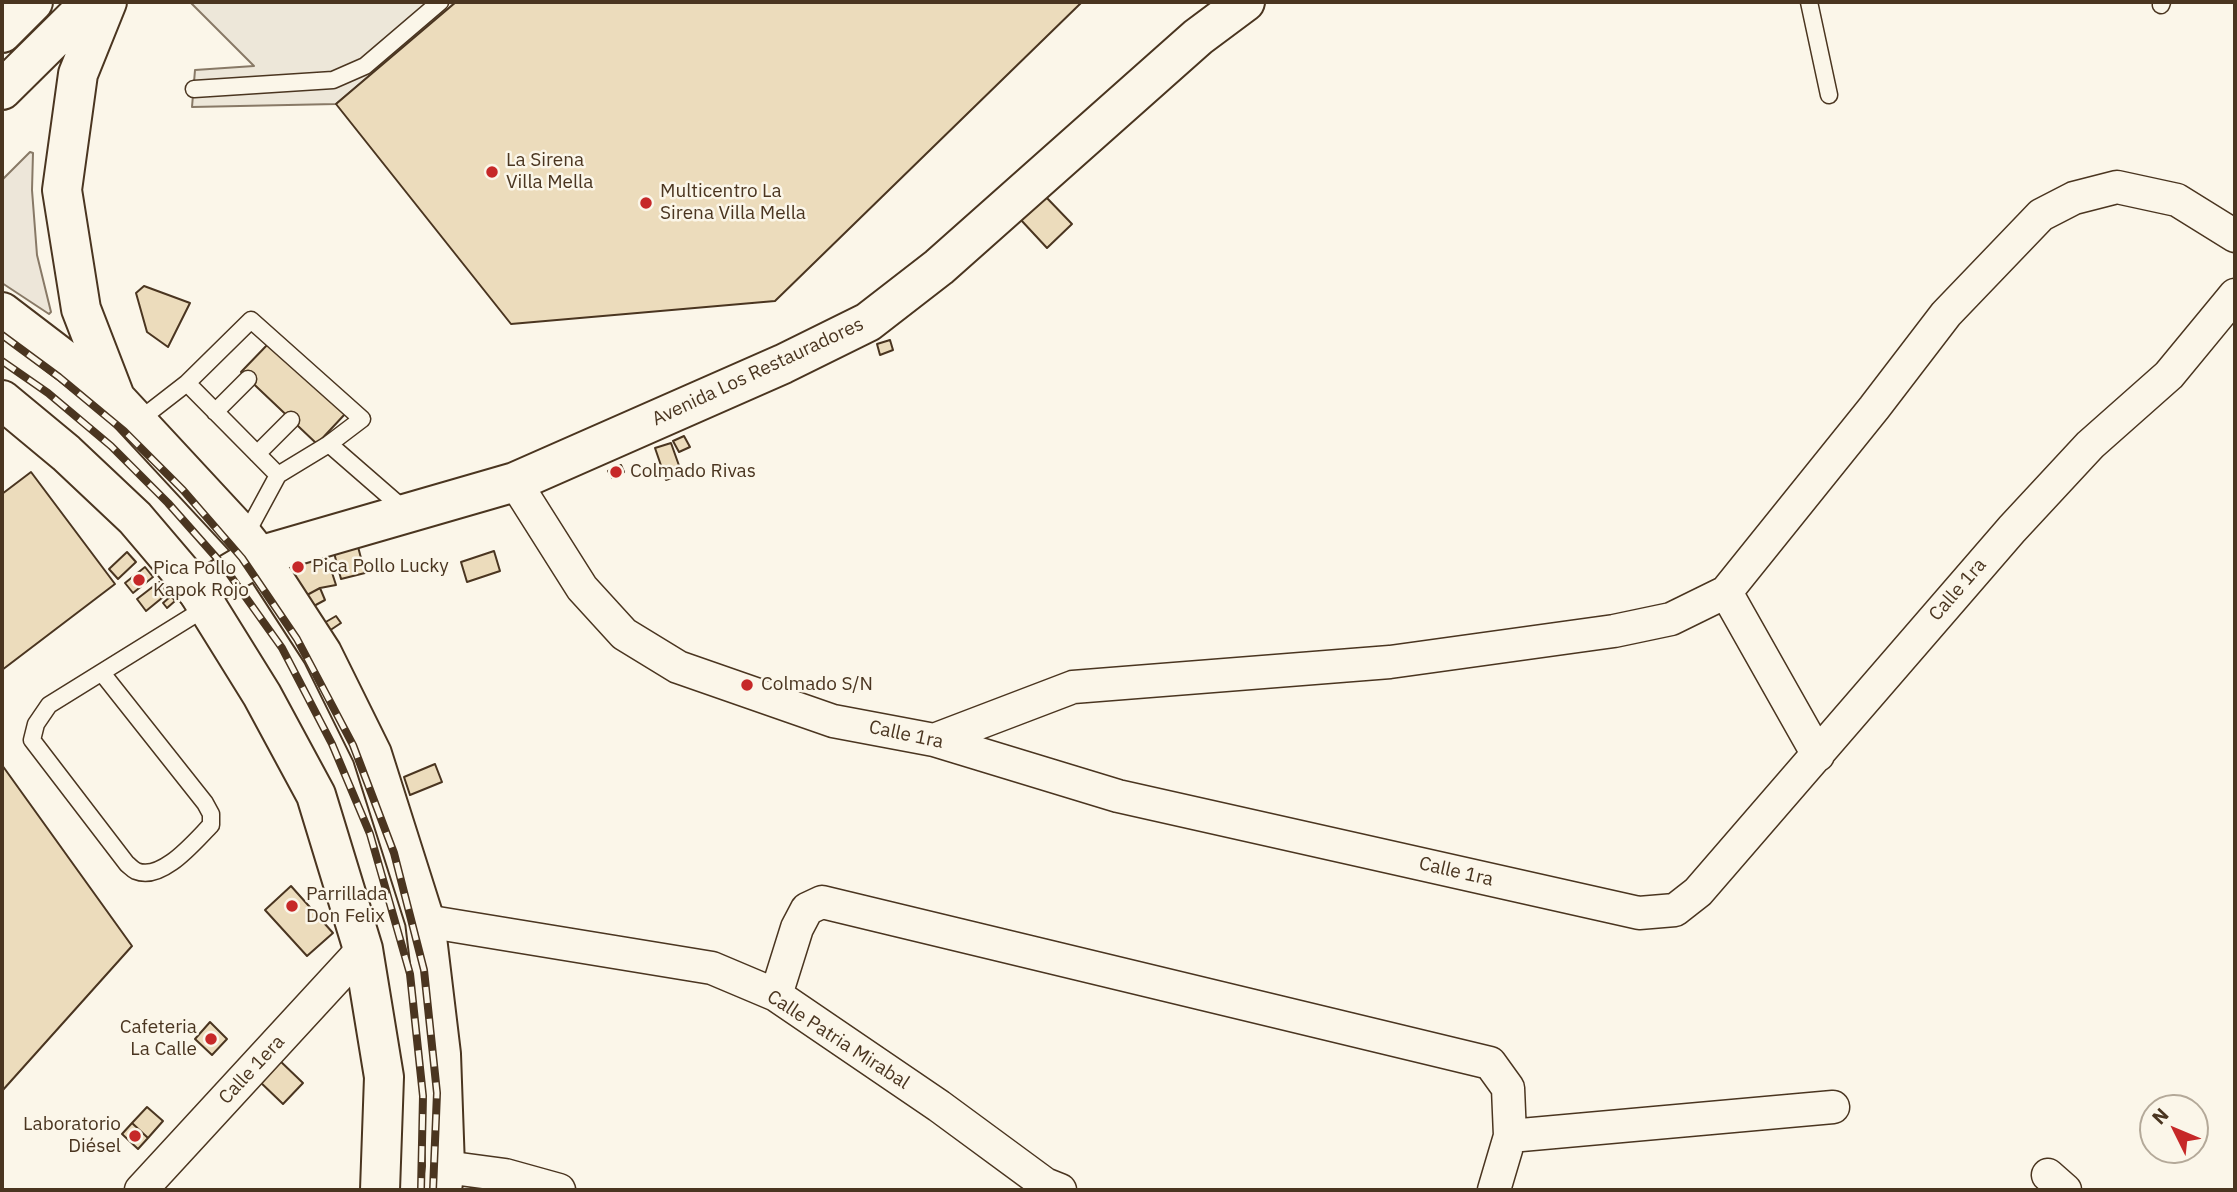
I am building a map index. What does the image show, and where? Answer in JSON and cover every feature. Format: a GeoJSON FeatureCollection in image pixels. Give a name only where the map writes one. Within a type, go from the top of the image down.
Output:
{"type":"FeatureCollection","features":[{"type":"Feature","properties":{"kind":"main road"},"geometry":{"type":"LineString","coordinates":[[2,33],[33,2]]}},
{"type":"Feature","properties":{"kind":"main road"},"geometry":{"type":"LineString","coordinates":[[2,90],[91,2]]}},
{"type":"Feature","properties":{"kind":"main road"},"geometry":{"type":"LineString","coordinates":[[107,2],[78,74],[62,190],[80,309],[127,410]]}},
{"type":"Feature","properties":{"kind":"main road","name":"Avenida Los Restauradores"},"geometry":{"type":"LineString","coordinates":[[203,599],[252,546],[409,513],[515,482],[783,365],[868,322],[939,267],[1198,37],[1245,2]]}},
{"type":"Feature","properties":{"kind":"main road"},"geometry":{"type":"LineString","coordinates":[[2,312],[127,410],[252,546],[322,653],[372,754],[425,921],[441,1054],[443,1179]]}},
{"type":"Feature","properties":{"kind":"main road"},"geometry":{"type":"LineString","coordinates":[[3,402],[66,453],[135,518],[203,599],[262,695],[316,795],[363,950],[384,1077],[380,1190]]}},
{"type":"Feature","properties":{"kind":"street"},"geometry":{"type":"LineString","coordinates":[[934,740],[1073,687],[1390,662],[1614,631],[1671,619],[1726,592],[1946,314],[2041,215],[2074,198],[2117,187],[2177,200],[2235,236]]}},
{"type":"Feature","properties":{"kind":"street","name":"Calle 1ra"},"geometry":{"type":"LineString","coordinates":[[515,482],[582,587],[624,634],[678,667],[833,721],[934,740],[1118,796],[1639,913],[1675,910],[1698,892],[2012,529],[2090,445],[2169,375],[2235,295]]}},
{"type":"Feature","properties":{"kind":"street"},"geometry":{"type":"LineString","coordinates":[[1726,592],[1818,755]]}},
{"type":"Feature","properties":{"kind":"street"},"geometry":{"type":"LineString","coordinates":[[776,995],[797,929],[807,909],[822,902],[1490,1063],[1508,1088],[1510,1136],[1494,1190]]}},
{"type":"Feature","properties":{"kind":"street","name":"Calle Patria Mirabal"},"geometry":{"type":"LineString","coordinates":[[425,921],[712,968],[776,995],[939,1106],[1045,1184],[1060,1190]]}},
{"type":"Feature","properties":{"kind":"street","name":"Calle 1era"},"geometry":{"type":"LineString","coordinates":[[141,1190],[363,950]]}},
{"type":"Feature","properties":{"kind":"street"},"geometry":{"type":"LineString","coordinates":[[1510,1136],[1833,1107]]}},
{"type":"Feature","properties":{"kind":"street"},"geometry":{"type":"LineString","coordinates":[[443,1179],[505,1175],[559,1190]]}},
{"type":"Feature","properties":{"kind":"lane"},"geometry":{"type":"LineString","coordinates":[[194,89],[333,80],[365,66],[440,2]]}},
{"type":"Feature","properties":{"kind":"lane"},"geometry":{"type":"LineString","coordinates":[[1809,2],[1829,95]]}},
{"type":"Feature","properties":{"kind":"lane"},"geometry":{"type":"LineString","coordinates":[[127,410],[187,383],[251,320],[322,388],[362,419],[329,444],[278,475],[252,546]]}},
{"type":"Feature","properties":{"kind":"lane"},"geometry":{"type":"LineString","coordinates":[[215,412],[248,379]]}},
{"type":"Feature","properties":{"kind":"lane"},"geometry":{"type":"LineString","coordinates":[[187,383],[278,475]]}},
{"type":"Feature","properties":{"kind":"lane"},"geometry":{"type":"LineString","coordinates":[[257,454],[291,420]]}},
{"type":"Feature","properties":{"kind":"lane"},"geometry":{"type":"LineString","coordinates":[[329,444],[409,513]]}},
{"type":"Feature","properties":{"kind":"lane"},"geometry":{"type":"LineString","coordinates":[[102,673],[211,814],[211,825],[172,863],[149,873],[136,871],[127,864],[32,740],[36,724],[49,705],[102,673],[203,599]]}},
{"type":"Feature","properties":{"kind":"shaded area"},"geometry":{"type":"Polygon","coordinates":[[[190,2],[456,2],[336,104],[192,107],[195,70],[254,66],[190,2]]]}},
{"type":"Feature","properties":{"kind":"shaded area"},"geometry":{"type":"Polygon","coordinates":[[[30,152],[33,153],[32,190],[37,255],[51,312],[49,314],[2,283],[2,180],[30,152]]]}},
{"type":"Feature","properties":{"kind":"building","name":"Multicentro La Sirena Villa Mella"},"geometry":{"type":"Polygon","coordinates":[[[456,2],[1082,2],[775,301],[511,324],[336,104],[456,2]]]}},
{"type":"Feature","properties":{"kind":"building"},"geometry":{"type":"Polygon","coordinates":[[[1045,196],[1072,224],[1047,248],[1021,220],[1045,196]]]}},
{"type":"Feature","properties":{"kind":"building"},"geometry":{"type":"Polygon","coordinates":[[[144,286],[190,303],[168,347],[147,332],[136,293],[144,286]]]}},
{"type":"Feature","properties":{"kind":"building"},"geometry":{"type":"Polygon","coordinates":[[[890,340],[893,350],[880,355],[877,344],[890,340]]]}},
{"type":"Feature","properties":{"kind":"building"},"geometry":{"type":"Polygon","coordinates":[[[269,343],[345,414],[317,444],[241,372],[269,343]]]}},
{"type":"Feature","properties":{"kind":"building"},"geometry":{"type":"Polygon","coordinates":[[[684,436],[690,447],[679,452],[673,441],[684,436]]]}},
{"type":"Feature","properties":{"kind":"building"},"geometry":{"type":"Polygon","coordinates":[[[671,443],[682,474],[666,480],[655,448],[671,443]]]}},
{"type":"Feature","properties":{"kind":"building","name":"Colmado Rivas"},"geometry":{"type":"Polygon","coordinates":[[[621,465],[624,472],[612,478],[608,471],[621,465]]]}},
{"type":"Feature","properties":{"kind":"building"},"geometry":{"type":"Polygon","coordinates":[[[31,472],[115,584],[2,670],[2,494],[31,472]]]}},
{"type":"Feature","properties":{"kind":"building"},"geometry":{"type":"Polygon","coordinates":[[[357,543],[365,573],[341,579],[333,549],[357,543]]]}},
{"type":"Feature","properties":{"kind":"building"},"geometry":{"type":"Polygon","coordinates":[[[324,548],[336,585],[320,588],[307,595],[287,570],[292,559],[324,548]]]}},
{"type":"Feature","properties":{"kind":"building"},"geometry":{"type":"Polygon","coordinates":[[[494,551],[500,571],[467,582],[461,562],[494,551]]]}},
{"type":"Feature","properties":{"kind":"building"},"geometry":{"type":"Polygon","coordinates":[[[127,552],[136,562],[118,579],[109,569],[127,552]]]}},
{"type":"Feature","properties":{"kind":"building","name":"Pica Pollo Kapok Rojo"},"geometry":{"type":"Polygon","coordinates":[[[145,567],[153,577],[133,593],[125,583],[145,567]]]}},
{"type":"Feature","properties":{"kind":"building"},"geometry":{"type":"Polygon","coordinates":[[[159,582],[168,593],[146,611],[137,599],[159,582]]]}},
{"type":"Feature","properties":{"kind":"building"},"geometry":{"type":"Polygon","coordinates":[[[320,588],[325,600],[312,607],[307,595],[320,588]]]}},
{"type":"Feature","properties":{"kind":"building"},"geometry":{"type":"Polygon","coordinates":[[[171,596],[175,601],[167,608],[163,603],[171,596]]]}},
{"type":"Feature","properties":{"kind":"building"},"geometry":{"type":"Polygon","coordinates":[[[336,616],[341,623],[329,631],[324,623],[336,616]]]}},
{"type":"Feature","properties":{"kind":"building"},"geometry":{"type":"Polygon","coordinates":[[[435,764],[442,782],[410,795],[404,777],[435,764]]]}},
{"type":"Feature","properties":{"kind":"building"},"geometry":{"type":"Polygon","coordinates":[[[2,765],[132,946],[2,1091],[2,765]]]}},
{"type":"Feature","properties":{"kind":"building"},"geometry":{"type":"Polygon","coordinates":[[[291,886],[333,933],[307,956],[265,910],[291,886]]]}},
{"type":"Feature","properties":{"kind":"building","name":"Cafeteria La Calle"},"geometry":{"type":"Polygon","coordinates":[[[210,1022],[227,1039],[212,1055],[195,1039],[210,1022]]]}},
{"type":"Feature","properties":{"kind":"building"},"geometry":{"type":"Polygon","coordinates":[[[277,1058],[303,1083],[283,1104],[257,1079],[277,1058]]]}},
{"type":"Feature","properties":{"kind":"building"},"geometry":{"type":"Polygon","coordinates":[[[147,1107],[163,1121],[148,1138],[132,1123],[147,1107]]]}},
{"type":"Feature","properties":{"kind":"building","name":"Laboratorio Diésel"},"geometry":{"type":"Polygon","coordinates":[[[132,1123],[148,1138],[138,1149],[122,1134],[132,1123]]]}},
{"type":"Feature","properties":{"kind":"railway"},"geometry":{"type":"LineString","coordinates":[[2,335],[59,377],[124,431],[183,490],[242,558],[297,639],[353,745],[394,853],[424,970],[437,1093],[433,1190]]}},
{"type":"Feature","properties":{"kind":"railway"},"geometry":{"type":"LineString","coordinates":[[2,361],[48,393],[111,446],[168,503],[222,564],[282,648],[332,744],[370,834],[410,974],[423,1096],[421,1190]]}},
{"type":"Feature","properties":{"kind":"place","name":"La Sirena Villa Mella"},"geometry":{"type":"Point","coordinates":[492,172]}},
{"type":"Feature","properties":{"kind":"place","name":"Multicentro La Sirena Villa Mella"},"geometry":{"type":"Point","coordinates":[646,203]}},
{"type":"Feature","properties":{"kind":"place","name":"Colmado Rivas"},"geometry":{"type":"Point","coordinates":[616,472]}},
{"type":"Feature","properties":{"kind":"place","name":"Pica Pollo Lucky"},"geometry":{"type":"Point","coordinates":[298,567]}},
{"type":"Feature","properties":{"kind":"place","name":"Pica Pollo Kapok Rojo"},"geometry":{"type":"Point","coordinates":[139,580]}},
{"type":"Feature","properties":{"kind":"place","name":"Colmado S/N"},"geometry":{"type":"Point","coordinates":[747,685]}},
{"type":"Feature","properties":{"kind":"place","name":"Parrillada Don Felix"},"geometry":{"type":"Point","coordinates":[292,906]}},
{"type":"Feature","properties":{"kind":"place","name":"Cafeteria La Calle"},"geometry":{"type":"Point","coordinates":[211,1039]}},
{"type":"Feature","properties":{"kind":"place","name":"Laboratorio Diésel"},"geometry":{"type":"Point","coordinates":[135,1136]}}]}
